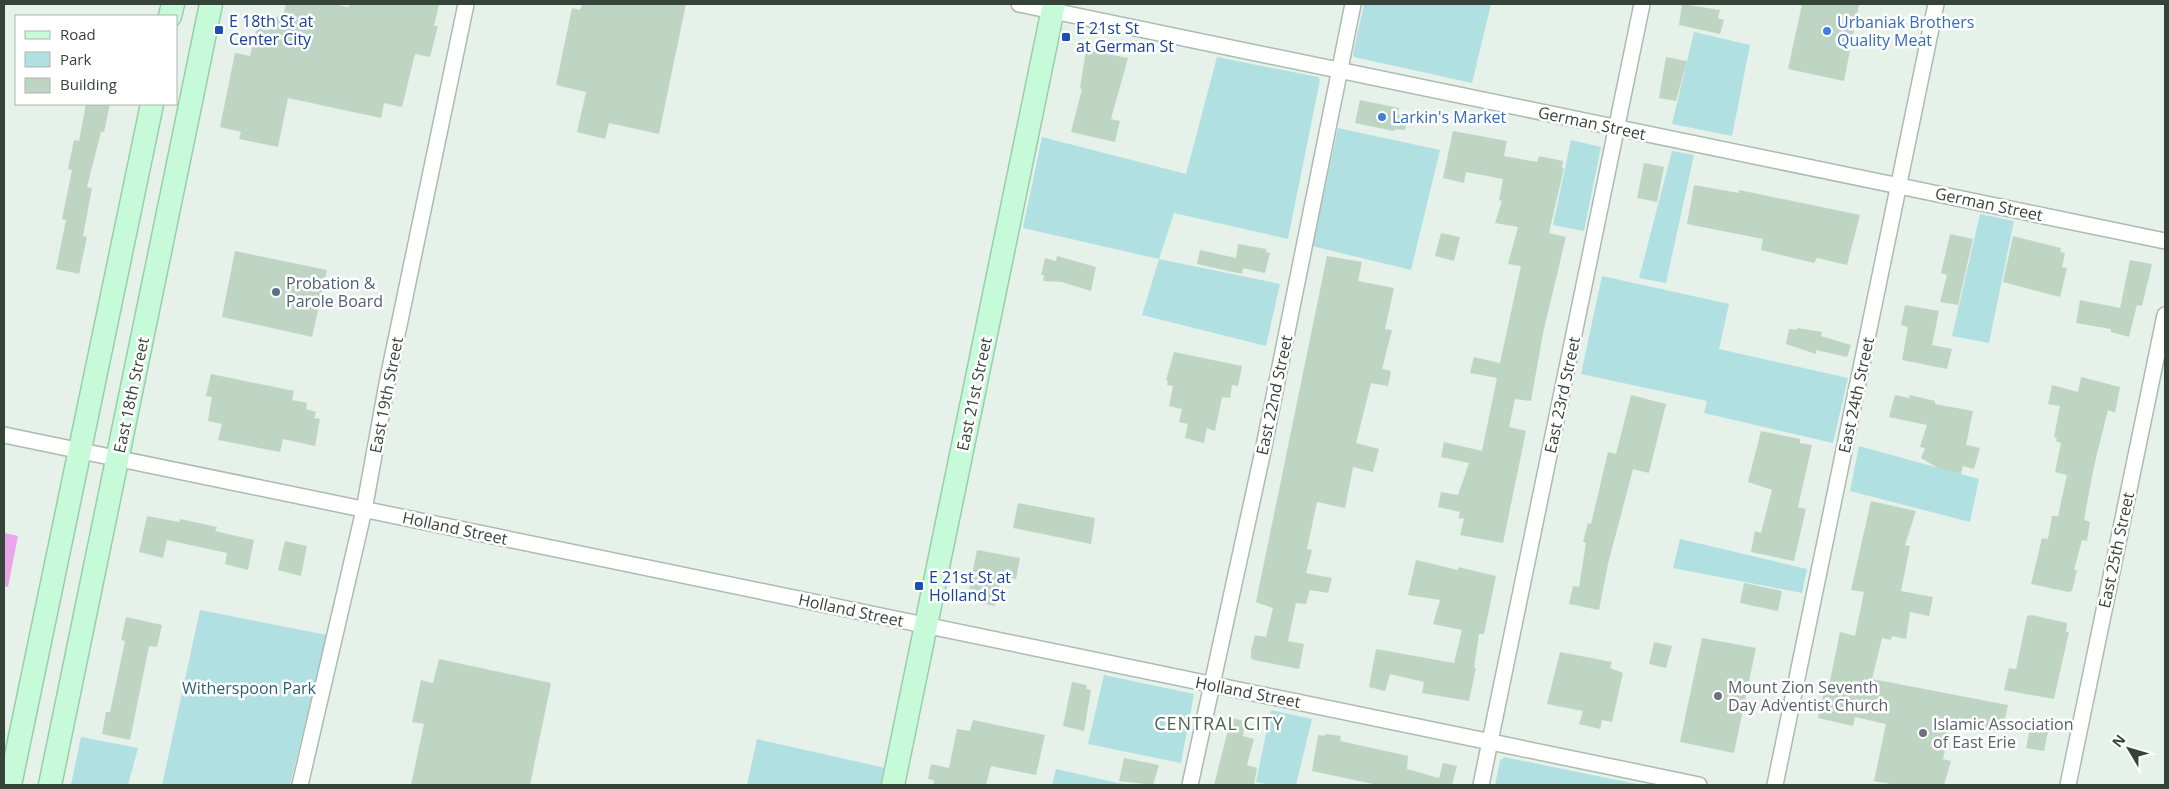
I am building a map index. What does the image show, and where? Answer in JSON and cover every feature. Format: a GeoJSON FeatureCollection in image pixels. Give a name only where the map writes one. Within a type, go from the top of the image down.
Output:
{"type":"FeatureCollection","features":[{"type":"Feature","properties":{"kind":"main road","name":"East 18th Street"},"geometry":{"type":"LineString","coordinates":[[50,785],[211,4]]}},
{"type":"Feature","properties":{"kind":"main road","name":"East 21st Street"},"geometry":{"type":"LineString","coordinates":[[894,785],[1053,7]]}},
{"type":"Feature","properties":{"kind":"main road"},"geometry":{"type":"LineString","coordinates":[[10,785],[152,105]]}},
{"type":"Feature","properties":{"kind":"street","name":"East 19th Street"},"geometry":{"type":"LineString","coordinates":[[300,785],[364,510],[388,378],[466,4]]}},
{"type":"Feature","properties":{"kind":"street","name":"German Street"},"geometry":{"type":"LineString","coordinates":[[1020,4],[1053,7],[1340,71],[2165,241]]}},
{"type":"Feature","properties":{"kind":"street","name":"East 22nd Street"},"geometry":{"type":"LineString","coordinates":[[1190,785],[1263,451],[1353,4]]}},
{"type":"Feature","properties":{"kind":"street","name":"East 23rd Street"},"geometry":{"type":"LineString","coordinates":[[1481,785],[1642,4]]}},
{"type":"Feature","properties":{"kind":"street","name":"East 24th Street"},"geometry":{"type":"LineString","coordinates":[[1775,785],[1936,4]]}},
{"type":"Feature","properties":{"kind":"street","name":"East 25th Street"},"geometry":{"type":"LineString","coordinates":[[2068,785],[2165,316]]}},
{"type":"Feature","properties":{"kind":"street","name":"Holland Street"},"geometry":{"type":"LineString","coordinates":[[4,435],[1699,785]]}},
{"type":"Feature","properties":{"kind":"green space"},"geometry":{"type":"Polygon","coordinates":[[[1364,4],[1491,4],[1472,83],[1354,57],[1353,54],[1364,4]]]}},
{"type":"Feature","properties":{"kind":"green space"},"geometry":{"type":"Polygon","coordinates":[[[1694,32],[1750,45],[1732,136],[1672,124],[1694,32]]]}},
{"type":"Feature","properties":{"kind":"green space"},"geometry":{"type":"Polygon","coordinates":[[[1217,57],[1318,77],[1320,80],[1288,239],[1174,213],[1159,259],[1023,228],[1042,137],[1186,174],[1217,57]]]}},
{"type":"Feature","properties":{"kind":"green space"},"geometry":{"type":"Polygon","coordinates":[[[1338,128],[1440,150],[1411,270],[1312,246],[1338,128]]]}},
{"type":"Feature","properties":{"kind":"green space"},"geometry":{"type":"Polygon","coordinates":[[[1571,140],[1601,147],[1584,231],[1553,225],[1571,140]]]}},
{"type":"Feature","properties":{"kind":"green space"},"geometry":{"type":"Polygon","coordinates":[[[1672,151],[1694,155],[1666,283],[1639,278],[1672,151]]]}},
{"type":"Feature","properties":{"kind":"green space"},"geometry":{"type":"Polygon","coordinates":[[[1980,214],[2014,221],[1989,343],[1952,336],[1980,214]]]}},
{"type":"Feature","properties":{"kind":"green space"},"geometry":{"type":"Polygon","coordinates":[[[1159,259],[1280,284],[1266,346],[1142,315],[1159,259]]]}},
{"type":"Feature","properties":{"kind":"green space"},"geometry":{"type":"Polygon","coordinates":[[[1602,276],[1729,304],[1719,349],[1848,378],[1833,443],[1704,413],[1707,401],[1581,374],[1602,276]]]}},
{"type":"Feature","properties":{"kind":"green space"},"geometry":{"type":"Polygon","coordinates":[[[1859,446],[1979,479],[1970,522],[1850,491],[1859,446]]]}},
{"type":"Feature","properties":{"kind":"green space"},"geometry":{"type":"Polygon","coordinates":[[[1680,539],[1807,569],[1802,593],[1673,568],[1680,539]]]}},
{"type":"Feature","properties":{"kind":"green space","name":"Witherspoon Park"},"geometry":{"type":"Polygon","coordinates":[[[200,610],[327,635],[290,785],[162,785],[200,610]]]}},
{"type":"Feature","properties":{"kind":"green space"},"geometry":{"type":"Polygon","coordinates":[[[1104,675],[1194,694],[1181,763],[1088,744],[1104,675]]]}},
{"type":"Feature","properties":{"kind":"green space"},"geometry":{"type":"Polygon","coordinates":[[[1271,710],[1312,719],[1296,785],[1272,785],[1256,782],[1271,710]]]}},
{"type":"Feature","properties":{"kind":"green space"},"geometry":{"type":"Polygon","coordinates":[[[81,737],[138,748],[128,785],[71,785],[81,737]]]}},
{"type":"Feature","properties":{"kind":"green space"},"geometry":{"type":"Polygon","coordinates":[[[757,739],[885,768],[881,785],[747,785],[757,739]]]}},
{"type":"Feature","properties":{"kind":"green space"},"geometry":{"type":"Polygon","coordinates":[[[1504,757],[1641,785],[1495,785],[1500,761],[1504,757]]]}},
{"type":"Feature","properties":{"kind":"green space"},"geometry":{"type":"Polygon","coordinates":[[[1056,769],[1127,785],[1052,785],[1056,769]]]}},
{"type":"Feature","properties":{"kind":"shaded area"},"geometry":{"type":"Polygon","coordinates":[[[4,533],[18,536],[8,587],[4,586],[4,533]]]}},
{"type":"Feature","properties":{"kind":"building"},"geometry":{"type":"Polygon","coordinates":[[[286,4],[333,4],[349,7],[349,4],[439,4],[434,26],[438,26],[430,57],[415,54],[402,107],[384,103],[381,118],[288,98],[278,147],[239,139],[241,132],[220,127],[235,53],[250,56],[256,31],[284,12],[286,4]]]}},
{"type":"Feature","properties":{"kind":"building"},"geometry":{"type":"Polygon","coordinates":[[[582,4],[686,4],[659,134],[609,123],[605,139],[577,132],[586,92],[556,85],[572,8],[580,10],[582,4]]]}},
{"type":"Feature","properties":{"kind":"building"},"geometry":{"type":"Polygon","coordinates":[[[1682,4],[1720,10],[1718,18],[1724,20],[1720,34],[1679,25],[1682,4]]]}},
{"type":"Feature","properties":{"kind":"building"},"geometry":{"type":"Polygon","coordinates":[[[1802,4],[1859,4],[1844,81],[1788,69],[1802,4]]]}},
{"type":"Feature","properties":{"kind":"building"},"geometry":{"type":"Polygon","coordinates":[[[1086,50],[1128,58],[1111,119],[1120,121],[1115,142],[1071,132],[1082,89],[1080,88],[1086,50]]]}},
{"type":"Feature","properties":{"kind":"building"},"geometry":{"type":"Polygon","coordinates":[[[1666,57],[1687,61],[1676,101],[1659,98],[1666,57]]]}},
{"type":"Feature","properties":{"kind":"building"},"geometry":{"type":"Polygon","coordinates":[[[1360,100],[1399,108],[1398,114],[1409,115],[1405,130],[1395,129],[1394,131],[1355,123],[1360,100]]]}},
{"type":"Feature","properties":{"kind":"building"},"geometry":{"type":"Polygon","coordinates":[[[86,105],[110,105],[104,132],[101,132],[87,187],[92,188],[83,236],[87,237],[79,274],[56,269],[66,220],[62,219],[72,170],[68,169],[74,140],[79,141],[86,105]]]}},
{"type":"Feature","properties":{"kind":"building"},"geometry":{"type":"Polygon","coordinates":[[[1453,131],[1507,141],[1504,156],[1537,162],[1539,156],[1563,161],[1562,168],[1564,168],[1549,233],[1566,237],[1543,333],[1531,401],[1515,399],[1509,427],[1526,431],[1503,543],[1460,535],[1464,519],[1458,518],[1460,512],[1438,507],[1441,492],[1458,495],[1469,463],[1441,457],[1444,442],[1482,451],[1497,378],[1470,373],[1474,357],[1500,363],[1521,266],[1508,264],[1518,227],[1495,223],[1502,201],[1499,200],[1503,179],[1466,172],[1464,183],[1443,178],[1453,131]]]}},
{"type":"Feature","properties":{"kind":"building"},"geometry":{"type":"Polygon","coordinates":[[[1644,163],[1664,167],[1657,202],[1637,198],[1644,163]]]}},
{"type":"Feature","properties":{"kind":"building"},"geometry":{"type":"Polygon","coordinates":[[[1694,185],[1739,193],[1739,190],[1860,215],[1847,265],[1817,258],[1814,263],[1761,250],[1763,239],[1687,224],[1694,185]]]}},
{"type":"Feature","properties":{"kind":"building"},"geometry":{"type":"Polygon","coordinates":[[[1441,233],[1460,237],[1454,261],[1435,256],[1441,233]]]}},
{"type":"Feature","properties":{"kind":"building"},"geometry":{"type":"Polygon","coordinates":[[[1950,234],[1973,239],[1958,305],[1940,302],[1947,275],[1941,273],[1950,234]]]}},
{"type":"Feature","properties":{"kind":"building"},"geometry":{"type":"Polygon","coordinates":[[[2013,236],[2061,248],[2060,252],[2065,253],[2062,267],[2067,268],[2060,297],[2003,282],[2013,236]]]}},
{"type":"Feature","properties":{"kind":"building"},"geometry":{"type":"Polygon","coordinates":[[[1238,244],[1266,249],[1266,252],[1270,253],[1265,273],[1243,268],[1242,274],[1197,264],[1200,250],[1236,258],[1238,244]]]}},
{"type":"Feature","properties":{"kind":"building"},"geometry":{"type":"Polygon","coordinates":[[[235,251],[327,270],[312,337],[222,317],[235,251]]]}},
{"type":"Feature","properties":{"kind":"building"},"geometry":{"type":"Polygon","coordinates":[[[1057,256],[1096,267],[1091,291],[1062,282],[1043,281],[1044,275],[1041,275],[1045,258],[1056,261],[1057,256]]]}},
{"type":"Feature","properties":{"kind":"building"},"geometry":{"type":"Polygon","coordinates":[[[1327,256],[1362,262],[1358,281],[1394,288],[1385,329],[1392,330],[1382,369],[1391,371],[1388,386],[1371,383],[1356,443],[1379,449],[1373,472],[1353,467],[1345,508],[1317,502],[1307,549],[1312,550],[1306,573],[1332,578],[1328,593],[1310,590],[1306,604],[1296,603],[1288,641],[1304,644],[1299,669],[1254,660],[1251,658],[1251,650],[1255,635],[1266,637],[1273,608],[1256,602],[1327,256]]]}},
{"type":"Feature","properties":{"kind":"building"},"geometry":{"type":"Polygon","coordinates":[[[2130,260],[2152,264],[2142,306],[2137,305],[2129,337],[2111,332],[2111,329],[2076,323],[2080,300],[2120,308],[2130,260]]]}},
{"type":"Feature","properties":{"kind":"building"},"geometry":{"type":"Polygon","coordinates":[[[1905,305],[1939,311],[1932,345],[1952,349],[1947,369],[1902,360],[1908,327],[1901,325],[1905,305]]]}},
{"type":"Feature","properties":{"kind":"building"},"geometry":{"type":"Polygon","coordinates":[[[1797,328],[1822,332],[1821,336],[1851,345],[1847,357],[1816,350],[1816,354],[1786,344],[1789,329],[1797,330],[1797,328]]]}},
{"type":"Feature","properties":{"kind":"building"},"geometry":{"type":"Polygon","coordinates":[[[1174,352],[1242,366],[1238,386],[1232,385],[1230,398],[1222,397],[1215,431],[1207,428],[1204,443],[1185,438],[1188,424],[1179,422],[1182,409],[1169,406],[1173,386],[1167,385],[1168,381],[1166,380],[1174,352]]]}},
{"type":"Feature","properties":{"kind":"building"},"geometry":{"type":"Polygon","coordinates":[[[211,374],[294,391],[292,400],[307,403],[306,409],[316,412],[314,418],[320,419],[315,446],[283,439],[280,452],[218,440],[222,424],[208,421],[212,397],[206,396],[211,374]]]}},
{"type":"Feature","properties":{"kind":"building"},"geometry":{"type":"Polygon","coordinates":[[[2081,377],[2120,387],[2115,413],[2108,410],[2094,466],[2084,520],[2090,522],[2087,541],[2082,540],[2074,570],[2077,570],[2072,591],[2068,592],[2031,584],[2042,538],[2048,539],[2052,516],[2058,516],[2067,475],[2055,472],[2061,443],[2056,441],[2057,438],[2054,437],[2060,406],[2048,404],[2052,385],[2078,392],[2081,377]]]}},
{"type":"Feature","properties":{"kind":"building"},"geometry":{"type":"Polygon","coordinates":[[[1631,395],[1666,404],[1649,473],[1633,469],[1608,564],[1599,610],[1569,604],[1573,586],[1579,587],[1586,543],[1583,542],[1588,523],[1591,524],[1608,452],[1616,454],[1631,395]]]}},
{"type":"Feature","properties":{"kind":"building"},"geometry":{"type":"Polygon","coordinates":[[[1895,395],[1909,398],[1910,395],[1935,401],[1935,404],[1973,411],[1966,445],[1980,448],[1974,469],[1963,466],[1961,474],[1938,468],[1921,458],[1925,448],[1920,447],[1927,425],[1889,417],[1895,395]]]}},
{"type":"Feature","properties":{"kind":"building"},"geometry":{"type":"Polygon","coordinates":[[[1761,431],[1800,439],[1800,443],[1812,445],[1798,507],[1806,509],[1794,561],[1751,552],[1755,531],[1761,533],[1772,490],[1748,482],[1761,431]]]}},
{"type":"Feature","properties":{"kind":"building"},"geometry":{"type":"Polygon","coordinates":[[[1871,501],[1916,511],[1905,545],[1910,546],[1901,591],[1933,597],[1929,616],[1910,612],[1906,639],[1892,636],[1891,640],[1882,638],[1872,679],[2008,705],[2002,732],[1951,720],[1943,759],[1951,761],[1944,785],[1896,785],[1874,781],[1886,724],[1855,717],[1853,726],[1818,718],[1826,681],[1830,681],[1840,632],[1855,636],[1864,592],[1851,590],[1871,501]]]}},
{"type":"Feature","properties":{"kind":"building"},"geometry":{"type":"Polygon","coordinates":[[[1018,503],[1095,518],[1091,544],[1013,528],[1018,503]]]}},
{"type":"Feature","properties":{"kind":"building"},"geometry":{"type":"Polygon","coordinates":[[[147,516],[179,522],[180,519],[217,527],[215,531],[254,540],[248,570],[225,564],[227,553],[167,540],[163,558],[139,552],[147,516]]]}},
{"type":"Feature","properties":{"kind":"building"},"geometry":{"type":"Polygon","coordinates":[[[285,541],[307,546],[301,576],[278,570],[285,541]]]}},
{"type":"Feature","properties":{"kind":"building"},"geometry":{"type":"Polygon","coordinates":[[[977,550],[1020,558],[1016,579],[1002,576],[995,606],[967,600],[977,550]]]}},
{"type":"Feature","properties":{"kind":"building"},"geometry":{"type":"Polygon","coordinates":[[[1416,560],[1458,570],[1458,567],[1496,576],[1484,634],[1479,634],[1474,668],[1476,668],[1469,701],[1422,693],[1424,682],[1390,674],[1385,691],[1369,687],[1376,649],[1454,663],[1462,630],[1433,624],[1440,600],[1408,595],[1416,560]]]}},
{"type":"Feature","properties":{"kind":"building"},"geometry":{"type":"Polygon","coordinates":[[[1744,583],[1782,591],[1778,611],[1740,603],[1744,583]]]}},
{"type":"Feature","properties":{"kind":"building"},"geometry":{"type":"Polygon","coordinates":[[[2032,615],[2067,623],[2066,632],[2069,632],[2054,699],[2004,690],[2009,668],[2016,669],[2027,616],[2032,615]]]}},
{"type":"Feature","properties":{"kind":"building"},"geometry":{"type":"Polygon","coordinates":[[[126,617],[162,625],[157,647],[149,646],[130,740],[102,734],[106,712],[110,712],[125,641],[121,640],[126,617]]]}},
{"type":"Feature","properties":{"kind":"building"},"geometry":{"type":"Polygon","coordinates":[[[1702,638],[1756,648],[1734,753],[1680,742],[1702,638]]]}},
{"type":"Feature","properties":{"kind":"building"},"geometry":{"type":"Polygon","coordinates":[[[1654,642],[1672,646],[1666,668],[1649,664],[1654,642]]]}},
{"type":"Feature","properties":{"kind":"building"},"geometry":{"type":"Polygon","coordinates":[[[1560,652],[1612,662],[1610,668],[1623,673],[1612,722],[1602,720],[1600,729],[1579,724],[1583,711],[1547,704],[1560,652]]]}},
{"type":"Feature","properties":{"kind":"building"},"geometry":{"type":"Polygon","coordinates":[[[439,659],[551,683],[530,785],[411,785],[424,724],[412,722],[421,680],[433,683],[439,659]]]}},
{"type":"Feature","properties":{"kind":"building"},"geometry":{"type":"Polygon","coordinates":[[[1072,682],[1087,685],[1086,689],[1091,690],[1084,731],[1063,726],[1072,682]]]}},
{"type":"Feature","properties":{"kind":"building"},"geometry":{"type":"Polygon","coordinates":[[[1231,718],[1245,721],[1243,736],[1254,739],[1247,765],[1257,768],[1254,785],[1214,785],[1231,718]]]}},
{"type":"Feature","properties":{"kind":"building"},"geometry":{"type":"Polygon","coordinates":[[[973,720],[1045,735],[1036,775],[991,766],[986,785],[933,785],[934,780],[928,779],[931,764],[949,768],[957,729],[970,731],[973,720]]]}},
{"type":"Feature","properties":{"kind":"building"},"geometry":{"type":"Polygon","coordinates":[[[2030,728],[2048,732],[2044,751],[2026,748],[2030,728]]]}},
{"type":"Feature","properties":{"kind":"building"},"geometry":{"type":"Polygon","coordinates":[[[1326,734],[1341,736],[1340,741],[1408,756],[1407,769],[1439,778],[1443,763],[1457,766],[1452,785],[1378,785],[1312,771],[1318,735],[1324,736],[1326,734]]]}},
{"type":"Feature","properties":{"kind":"building"},"geometry":{"type":"Polygon","coordinates":[[[1124,758],[1159,765],[1153,785],[1119,781],[1124,758]]]}},
{"type":"Feature","properties":{"kind":"place","name":"E 18th St at Center City"},"geometry":{"type":"Point","coordinates":[219,30]}},
{"type":"Feature","properties":{"kind":"place","name":"Urbaniak Brothers Quality Meat"},"geometry":{"type":"Point","coordinates":[1827,31]}},
{"type":"Feature","properties":{"kind":"place","name":"E 21st St at German St"},"geometry":{"type":"Point","coordinates":[1066,37]}},
{"type":"Feature","properties":{"kind":"place","name":"Larkin's Market"},"geometry":{"type":"Point","coordinates":[1382,117]}},
{"type":"Feature","properties":{"kind":"place","name":"Probation & Parole Board"},"geometry":{"type":"Point","coordinates":[276,292]}},
{"type":"Feature","properties":{"kind":"place","name":"E 21st St at Holland St"},"geometry":{"type":"Point","coordinates":[919,586]}},
{"type":"Feature","properties":{"kind":"place","name":"Mount Zion Seventh Day Adventist Church"},"geometry":{"type":"Point","coordinates":[1718,696]}},
{"type":"Feature","properties":{"kind":"place","name":"Islamic Association of East Erie"},"geometry":{"type":"Point","coordinates":[1923,733]}},
{"type":"Feature","properties":{"kind":"district","name":"CENTRAL CITY"},"geometry":{"type":"Point","coordinates":[1219,724]}}]}
